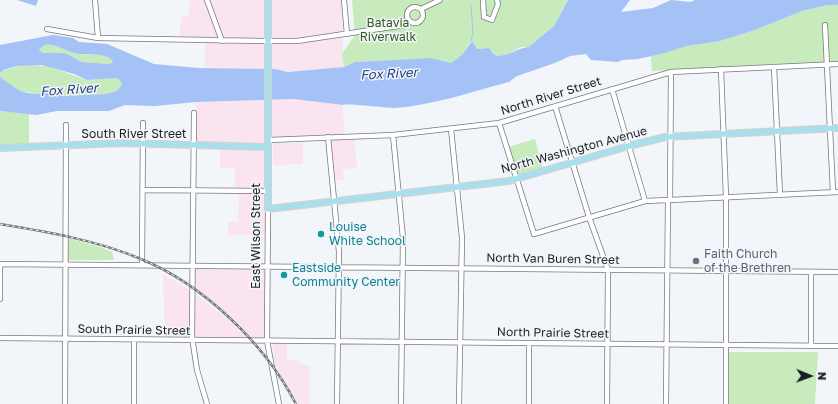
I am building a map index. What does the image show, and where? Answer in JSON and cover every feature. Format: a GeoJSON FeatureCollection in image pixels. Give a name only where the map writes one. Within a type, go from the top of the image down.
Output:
{"type":"FeatureCollection","features":[{"type":"Feature","properties":{"kind":"main road","name":"East Wilson Street"},"geometry":{"type":"LineString","coordinates":[[268,0],[268,209]]}},
{"type":"Feature","properties":{"kind":"main road","name":"North Washington Avenue"},"geometry":{"type":"LineString","coordinates":[[268,209],[516,180],[572,162],[671,136],[838,128]]}},
{"type":"Feature","properties":{"kind":"main road","name":"South River Street"},"geometry":{"type":"LineString","coordinates":[[0,148],[143,144],[194,144],[268,147]]}},
{"type":"Feature","properties":{"kind":"street"},"geometry":{"type":"LineString","coordinates":[[95,0],[98,38]]}},
{"type":"Feature","properties":{"kind":"street"},"geometry":{"type":"LineString","coordinates":[[207,0],[222,41]]}},
{"type":"Feature","properties":{"kind":"street"},"geometry":{"type":"LineString","coordinates":[[344,0],[347,34]]}},
{"type":"Feature","properties":{"kind":"street"},"geometry":{"type":"LineString","coordinates":[[421,9],[440,0]]}},
{"type":"Feature","properties":{"kind":"street"},"geometry":{"type":"LineString","coordinates":[[483,0],[484,17],[492,20],[498,4],[497,0]]}},
{"type":"Feature","properties":{"kind":"street"},"geometry":{"type":"LineString","coordinates":[[415,6],[421,9],[423,16],[421,20],[414,23],[409,20],[407,13],[410,8],[415,6]]}},
{"type":"Feature","properties":{"kind":"street"},"geometry":{"type":"LineString","coordinates":[[47,29],[98,38],[296,41],[405,25],[409,20]]}},
{"type":"Feature","properties":{"kind":"street"},"geometry":{"type":"LineString","coordinates":[[499,123],[532,232],[536,234],[645,201],[836,192],[830,128],[825,25]]}},
{"type":"Feature","properties":{"kind":"street","name":"North River Street"},"geometry":{"type":"LineString","coordinates":[[268,140],[393,135],[499,123],[671,72],[838,64]]}},
{"type":"Feature","properties":{"kind":"street"},"geometry":{"type":"LineString","coordinates":[[774,67],[780,195]]}},
{"type":"Feature","properties":{"kind":"street"},"geometry":{"type":"LineString","coordinates":[[721,69],[726,197],[726,404]]}},
{"type":"Feature","properties":{"kind":"street"},"geometry":{"type":"LineString","coordinates":[[666,404],[671,72]]}},
{"type":"Feature","properties":{"kind":"street"},"geometry":{"type":"LineString","coordinates":[[612,89],[645,201]]}},
{"type":"Feature","properties":{"kind":"street"},"geometry":{"type":"LineString","coordinates":[[555,106],[589,217],[608,270],[607,404]]}},
{"type":"Feature","properties":{"kind":"street"},"geometry":{"type":"LineString","coordinates":[[194,113],[192,341],[197,370],[207,404]]}},
{"type":"Feature","properties":{"kind":"street"},"geometry":{"type":"LineString","coordinates":[[142,264],[143,123]]}},
{"type":"Feature","properties":{"kind":"street"},"geometry":{"type":"LineString","coordinates":[[65,404],[66,125]]}},
{"type":"Feature","properties":{"kind":"street"},"geometry":{"type":"LineString","coordinates":[[451,129],[462,238],[459,404]]}},
{"type":"Feature","properties":{"kind":"street"},"geometry":{"type":"LineString","coordinates":[[393,135],[403,238],[401,404]]}},
{"type":"Feature","properties":{"kind":"street"},"geometry":{"type":"LineString","coordinates":[[328,137],[338,236],[337,404]]}},
{"type":"Feature","properties":{"kind":"street"},"geometry":{"type":"LineString","coordinates":[[143,190],[268,191]]}},
{"type":"Feature","properties":{"kind":"street","name":"East Wilson Street"},"geometry":{"type":"LineString","coordinates":[[268,209],[267,341],[279,404]]}},
{"type":"Feature","properties":{"kind":"street"},"geometry":{"type":"LineString","coordinates":[[0,264],[0,299]]}},
{"type":"Feature","properties":{"kind":"street","name":"North Van Buren Street"},"geometry":{"type":"LineString","coordinates":[[0,264],[142,264],[838,272]]}},
{"type":"Feature","properties":{"kind":"street"},"geometry":{"type":"LineString","coordinates":[[811,272],[811,346]]}},
{"type":"Feature","properties":{"kind":"street","name":"South Prairie Street"},"geometry":{"type":"LineString","coordinates":[[0,338],[134,341],[267,341]]}},
{"type":"Feature","properties":{"kind":"street"},"geometry":{"type":"LineString","coordinates":[[134,341],[134,404]]}},
{"type":"Feature","properties":{"kind":"street","name":"North Prairie Street"},"geometry":{"type":"LineString","coordinates":[[267,341],[838,346]]}},
{"type":"Feature","properties":{"kind":"street"},"geometry":{"type":"LineString","coordinates":[[529,343],[529,404]]}},
{"type":"Feature","properties":{"kind":"shaded area"},"geometry":{"type":"Polygon","coordinates":[[[190,0],[341,0],[344,67],[295,72],[274,69],[205,67],[205,39],[179,38],[182,16],[188,17],[190,0]]]}},
{"type":"Feature","properties":{"kind":"shaded area"},"geometry":{"type":"Polygon","coordinates":[[[294,99],[343,105],[344,135],[272,137],[272,100],[294,99]]]}},
{"type":"Feature","properties":{"kind":"shaded area"},"geometry":{"type":"Polygon","coordinates":[[[266,100],[266,235],[228,235],[228,222],[238,222],[239,194],[235,194],[235,168],[220,168],[220,143],[195,142],[196,102],[266,100]]]}},
{"type":"Feature","properties":{"kind":"shaded area"},"geometry":{"type":"Polygon","coordinates":[[[354,137],[357,168],[343,169],[344,179],[334,180],[330,138],[354,137]]]}},
{"type":"Feature","properties":{"kind":"shaded area"},"geometry":{"type":"Polygon","coordinates":[[[273,143],[303,143],[303,164],[273,165],[273,143]]]}},
{"type":"Feature","properties":{"kind":"shaded area"},"geometry":{"type":"Polygon","coordinates":[[[194,267],[265,268],[265,340],[252,339],[222,309],[194,287],[194,267]]]}},
{"type":"Feature","properties":{"kind":"shaded area"},"geometry":{"type":"Polygon","coordinates":[[[163,274],[191,291],[190,340],[165,340],[163,274]]]}},
{"type":"Feature","properties":{"kind":"shaded area"},"geometry":{"type":"Polygon","coordinates":[[[194,292],[231,322],[247,339],[193,339],[194,292]]]}},
{"type":"Feature","properties":{"kind":"shaded area"},"geometry":{"type":"Polygon","coordinates":[[[272,343],[287,343],[287,360],[299,360],[299,364],[310,366],[309,404],[298,404],[275,364],[272,343]]]}},
{"type":"Feature","properties":{"kind":"green space","name":"Batavia Riverwalk"},"geometry":{"type":"Polygon","coordinates":[[[352,0],[568,0],[554,26],[534,44],[529,47],[521,47],[503,56],[495,55],[489,48],[477,49],[471,41],[462,55],[451,63],[431,58],[355,62],[344,67],[342,54],[355,35],[352,0]]]}},
{"type":"Feature","properties":{"kind":"green space"},"geometry":{"type":"Polygon","coordinates":[[[828,5],[838,5],[838,61],[652,71],[651,56],[687,46],[720,41],[755,30],[802,11],[828,5]]]}},
{"type":"Feature","properties":{"kind":"green space"},"geometry":{"type":"Polygon","coordinates":[[[44,45],[56,46],[79,54],[106,56],[113,62],[110,64],[82,62],[65,53],[45,54],[39,50],[44,45]]]}},
{"type":"Feature","properties":{"kind":"green space"},"geometry":{"type":"Polygon","coordinates":[[[24,65],[47,66],[87,80],[116,78],[120,80],[122,85],[116,91],[106,94],[64,96],[54,93],[40,94],[20,91],[1,79],[1,71],[24,65]]]}},
{"type":"Feature","properties":{"kind":"green space"},"geometry":{"type":"Polygon","coordinates":[[[0,111],[29,114],[29,144],[0,145],[0,111]]]}},
{"type":"Feature","properties":{"kind":"green space"},"geometry":{"type":"Polygon","coordinates":[[[535,139],[543,168],[517,176],[508,147],[535,139]]]}},
{"type":"Feature","properties":{"kind":"green space"},"geometry":{"type":"Polygon","coordinates":[[[68,238],[112,252],[114,260],[67,260],[68,238]]]}},
{"type":"Feature","properties":{"kind":"green space"},"geometry":{"type":"Polygon","coordinates":[[[729,352],[818,352],[815,404],[728,404],[729,352]]]}},
{"type":"Feature","properties":{"kind":"water"},"geometry":{"type":"Polygon","coordinates":[[[17,0],[38,0],[36,6],[17,0]]]}},
{"type":"Feature","properties":{"kind":"water","name":"Fox River"},"geometry":{"type":"Polygon","coordinates":[[[568,0],[630,0],[621,12],[653,8],[671,0],[690,2],[695,0],[838,0],[838,5],[828,5],[802,11],[755,30],[720,41],[687,46],[661,54],[638,59],[622,60],[618,62],[591,60],[586,54],[570,56],[555,63],[517,76],[509,82],[452,98],[395,108],[343,105],[294,99],[196,102],[155,106],[125,105],[109,111],[57,111],[36,115],[0,111],[0,76],[20,91],[40,94],[48,92],[64,96],[106,94],[116,91],[122,85],[120,80],[116,78],[87,80],[74,74],[42,65],[17,66],[3,70],[0,73],[0,45],[53,35],[73,38],[79,42],[107,44],[154,64],[199,68],[275,69],[288,72],[344,67],[355,62],[431,58],[451,63],[462,55],[472,41],[477,49],[489,48],[495,55],[498,56],[529,47],[554,26],[568,0]],[[44,45],[39,50],[43,53],[65,53],[82,62],[110,64],[113,62],[106,56],[95,54],[78,54],[56,46],[44,45]]]}},
{"type":"Feature","properties":{"kind":"waterway"},"geometry":{"type":"LineString","coordinates":[[471,5],[473,33],[471,41]]}},
{"type":"Feature","properties":{"kind":"railway"},"geometry":{"type":"LineString","coordinates":[[0,224],[54,234],[107,247],[124,252],[164,270],[210,300],[250,339],[268,360],[296,404]]}},
{"type":"Feature","properties":{"kind":"place","name":"Louise White School"},"geometry":{"type":"Point","coordinates":[321,234]}},
{"type":"Feature","properties":{"kind":"place","name":"Faith Church of the Brethren"},"geometry":{"type":"Point","coordinates":[696,261]}},
{"type":"Feature","properties":{"kind":"place","name":"Eastside Community Center"},"geometry":{"type":"Point","coordinates":[284,275]}}]}
